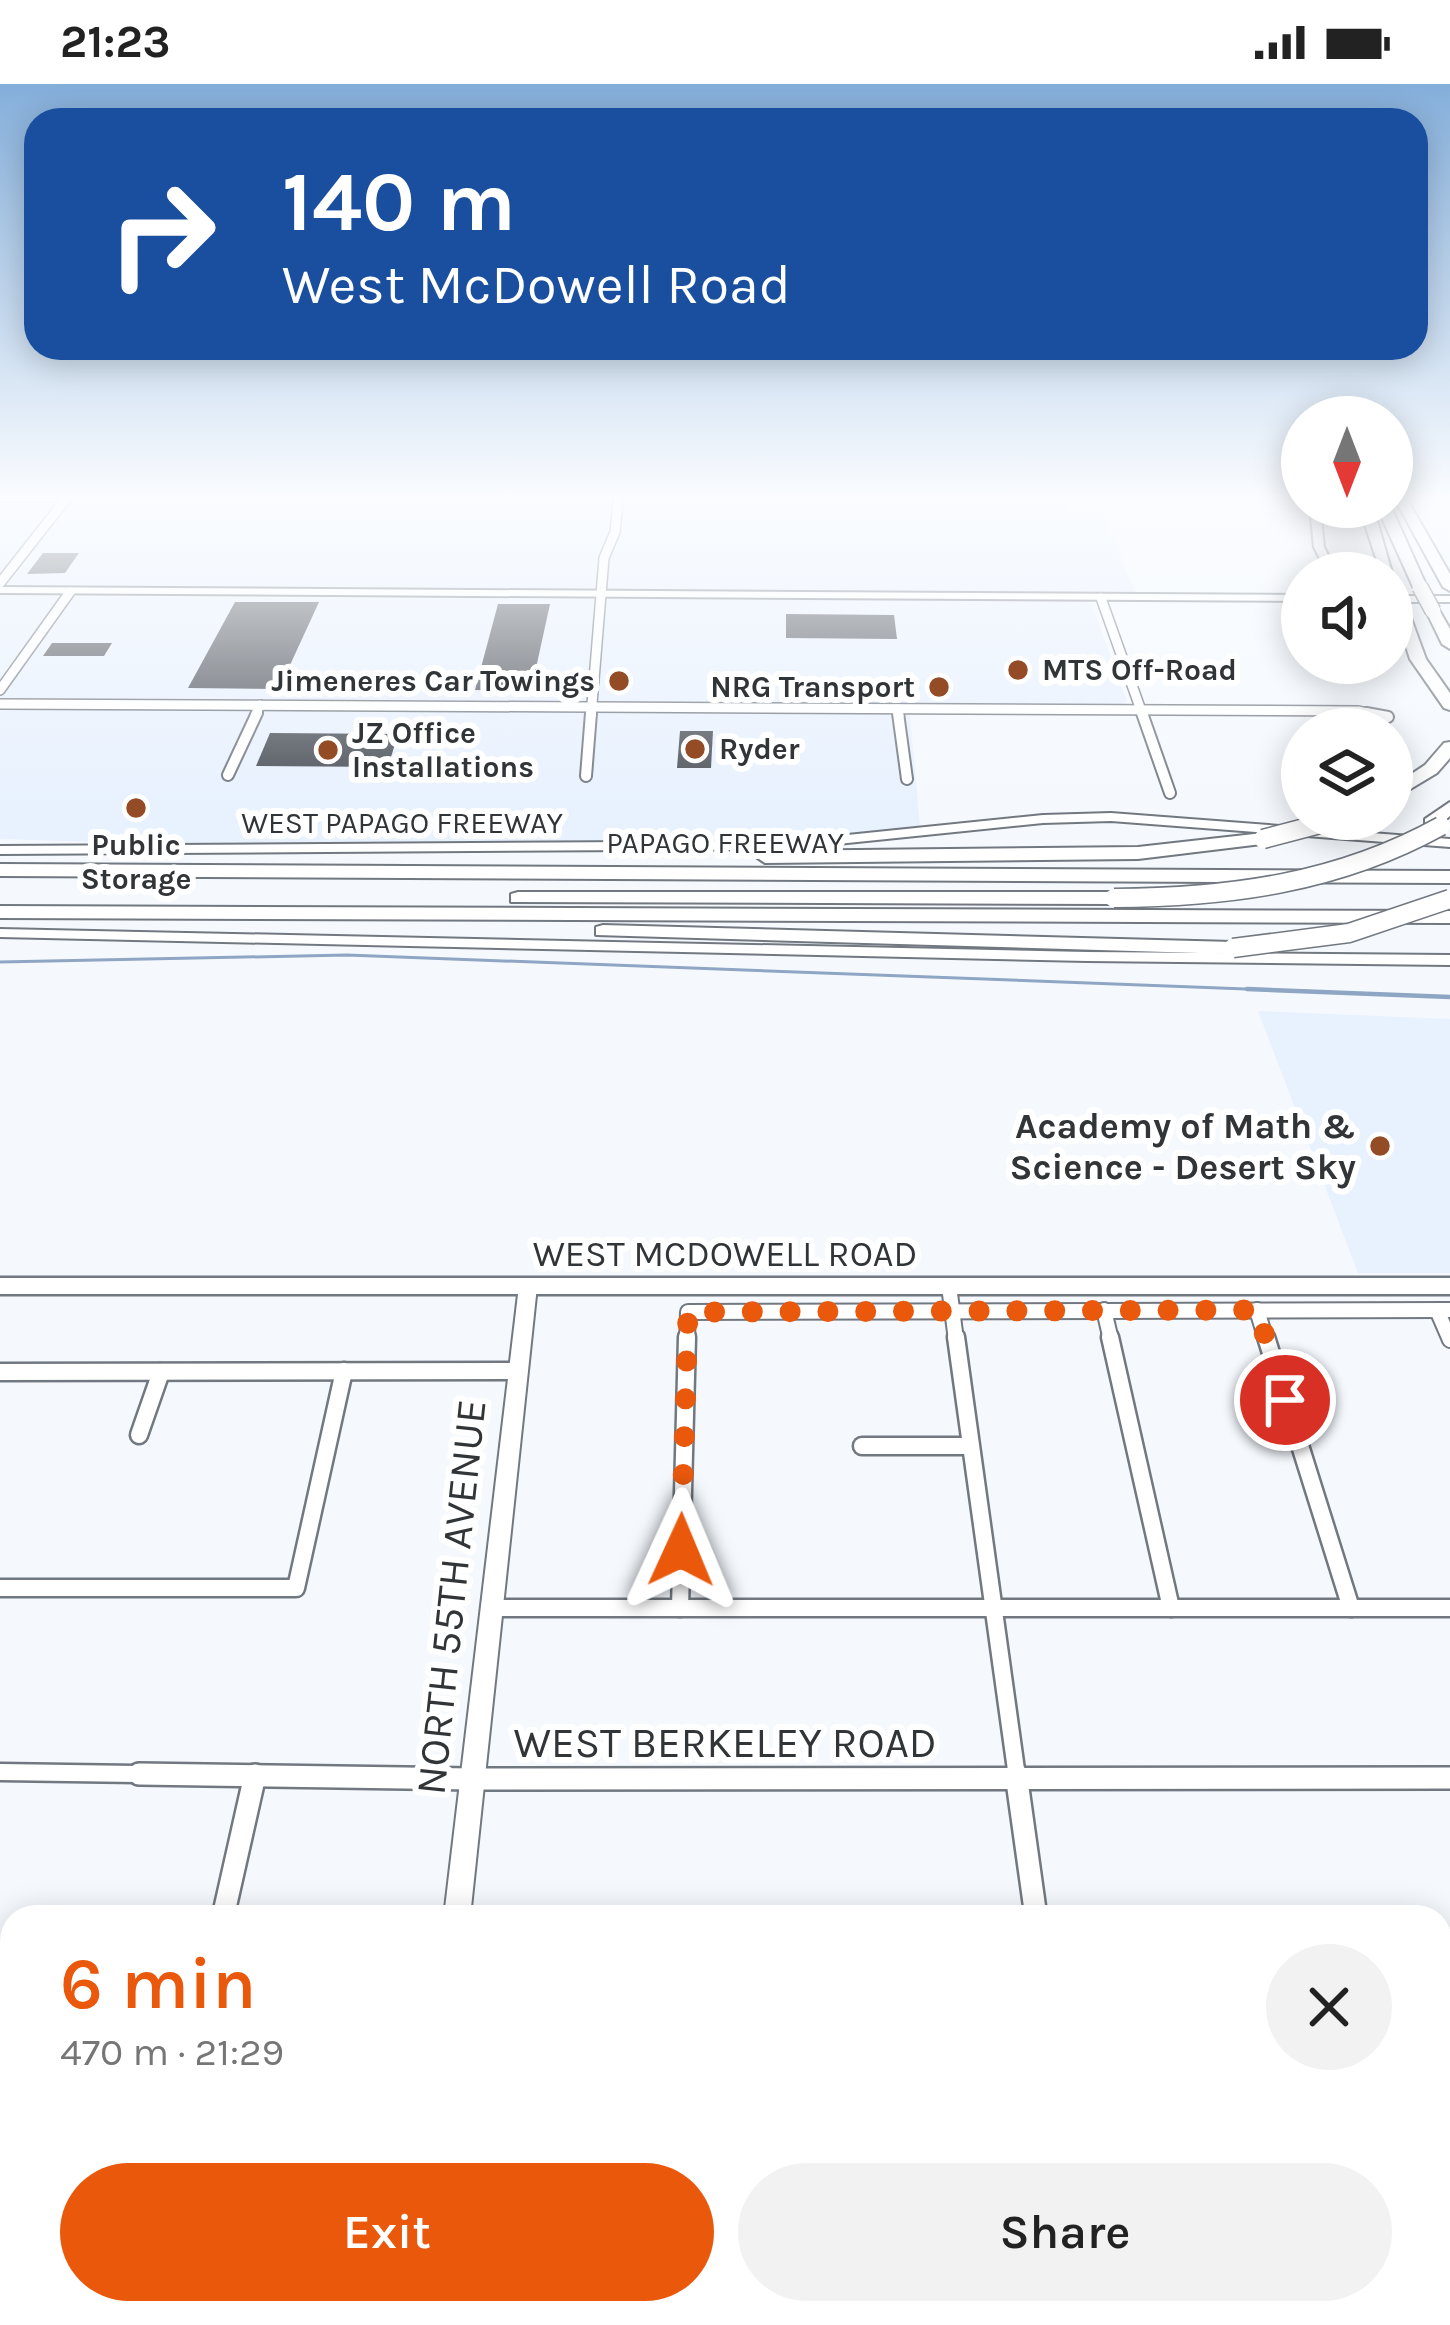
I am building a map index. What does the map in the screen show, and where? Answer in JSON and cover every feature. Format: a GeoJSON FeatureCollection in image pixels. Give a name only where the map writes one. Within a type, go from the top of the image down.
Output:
{"type":"FeatureCollection","features":[{"type":"Feature","properties":{"kind":"highway"},"geometry":{"type":"LineString","coordinates":[[1441,599],[1450,644]]}},
{"type":"Feature","properties":{"kind":"highway"},"geometry":{"type":"LineString","coordinates":[[1413,646],[1445,699]]}},
{"type":"Feature","properties":{"kind":"highway"},"geometry":{"type":"LineString","coordinates":[[1413,781],[1450,747]]}},
{"type":"Feature","properties":{"kind":"highway"},"geometry":{"type":"LineString","coordinates":[[0,898],[1113,902],[1223,894],[1314,879],[1387,855],[1444,824]]}},
{"type":"Feature","properties":{"kind":"highway"},"geometry":{"type":"LineString","coordinates":[[247,872],[415,860],[1138,853],[1281,834]]}},
{"type":"Feature","properties":{"kind":"highway","name":"PAPAGO FREEWAY"},"geometry":{"type":"LineString","coordinates":[[0,870],[1450,878]]}},
{"type":"Feature","properties":{"kind":"highway"},"geometry":{"type":"LineString","coordinates":[[0,883],[1113,902],[1450,921]]}},
{"type":"Feature","properties":{"kind":"highway"},"geometry":{"type":"LineString","coordinates":[[73,912],[172,922],[1233,948],[1349,933],[1388,924],[1450,899]]}},
{"type":"Feature","properties":{"kind":"highway","name":"PAPAGO FREEWAY"},"geometry":{"type":"LineString","coordinates":[[0,912],[1113,902]]}},
{"type":"Feature","properties":{"kind":"main road","name":"WEST PAPAGO FREEWAY"},"geometry":{"type":"LineString","coordinates":[[0,850],[749,846],[1111,817],[1444,824]]}},
{"type":"Feature","properties":{"kind":"main road"},"geometry":{"type":"LineString","coordinates":[[0,933],[332,936],[1153,960],[1450,960]]}},
{"type":"Feature","properties":{"kind":"main road","name":"WEST MCDOWELL ROAD"},"geometry":{"type":"LineString","coordinates":[[0,1286],[528,1286],[951,1298],[1450,1286]]}},
{"type":"Feature","properties":{"kind":"main road","name":"NORTH 55TH AVENUE"},"geometry":{"type":"LineString","coordinates":[[458,1905],[528,1286]]}},
{"type":"Feature","properties":{"kind":"street"},"geometry":{"type":"LineString","coordinates":[[0,690],[65,599]]}},
{"type":"Feature","properties":{"kind":"street"},"geometry":{"type":"LineString","coordinates":[[586,776],[600,599]]}},
{"type":"Feature","properties":{"kind":"street"},"geometry":{"type":"LineString","coordinates":[[1101,599],[1170,793]]}},
{"type":"Feature","properties":{"kind":"street"},"geometry":{"type":"LineString","coordinates":[[0,704],[1281,711]]}},
{"type":"Feature","properties":{"kind":"street"},"geometry":{"type":"LineString","coordinates":[[228,775],[260,705]]}},
{"type":"Feature","properties":{"kind":"street"},"geometry":{"type":"LineString","coordinates":[[898,709],[907,778]]}},
{"type":"Feature","properties":{"kind":"street"},"geometry":{"type":"LineString","coordinates":[[951,1298],[1034,1905]]}},
{"type":"Feature","properties":{"kind":"street","name":"WEST MCDOWELL ROAD"},"geometry":{"type":"LineString","coordinates":[[680,1607],[688,1312],[951,1298],[1103,1310],[1444,1310]]}},
{"type":"Feature","properties":{"kind":"street"},"geometry":{"type":"LineString","coordinates":[[1103,1310],[1172,1608]]}},
{"type":"Feature","properties":{"kind":"street"},"geometry":{"type":"LineString","coordinates":[[1257,1310],[1351,1608]]}},
{"type":"Feature","properties":{"kind":"street"},"geometry":{"type":"LineString","coordinates":[[1444,1310],[1450,1340]]}},
{"type":"Feature","properties":{"kind":"street"},"geometry":{"type":"LineString","coordinates":[[0,1588],[296,1588],[344,1371]]}},
{"type":"Feature","properties":{"kind":"street"},"geometry":{"type":"LineString","coordinates":[[0,1372],[518,1371]]}},
{"type":"Feature","properties":{"kind":"street"},"geometry":{"type":"LineString","coordinates":[[139,1435],[161,1372]]}},
{"type":"Feature","properties":{"kind":"street"},"geometry":{"type":"LineString","coordinates":[[862,1446],[970,1446]]}},
{"type":"Feature","properties":{"kind":"street"},"geometry":{"type":"LineString","coordinates":[[493,1607],[1450,1608]]}},
{"type":"Feature","properties":{"kind":"street","name":"WEST BERKELEY ROAD"},"geometry":{"type":"LineString","coordinates":[[0,1772],[472,1779],[1450,1778]]}},
{"type":"Feature","properties":{"kind":"street"},"geometry":{"type":"LineString","coordinates":[[226,1905],[255,1775]]}},
{"type":"Feature","properties":{"kind":"shaded area"},"geometry":{"type":"Polygon","coordinates":[[[0,599],[1083,601],[1092,605],[1127,701],[1121,705],[909,705],[920,827],[803,838],[663,843],[226,846],[0,839],[0,599]]]}},
{"type":"Feature","properties":{"kind":"shaded area","name":"Academy of Math & Science - Desert Sky"},"geometry":{"type":"Polygon","coordinates":[[[1258,1011],[1450,1019],[1450,1273],[1358,1273],[1258,1011]]]}},
{"type":"Feature","properties":{"kind":"building"},"geometry":{"type":"Polygon","coordinates":[[[235,602],[319,602],[279,689],[188,688],[235,602]]]}},
{"type":"Feature","properties":{"kind":"building"},"geometry":{"type":"Polygon","coordinates":[[[498,604],[550,604],[531,691],[475,690],[498,604]]]}},
{"type":"Feature","properties":{"kind":"building"},"geometry":{"type":"Polygon","coordinates":[[[786,614],[894,615],[897,639],[786,638],[786,614]]]}},
{"type":"Feature","properties":{"kind":"building"},"geometry":{"type":"Polygon","coordinates":[[[52,643],[112,643],[104,656],[43,656],[52,643]]]}},
{"type":"Feature","properties":{"kind":"building","name":"Ryder"},"geometry":{"type":"Polygon","coordinates":[[[680,731],[713,731],[711,768],[677,768],[680,731]]]}},
{"type":"Feature","properties":{"kind":"building","name":"JZ Office Installations"},"geometry":{"type":"Polygon","coordinates":[[[270,733],[398,734],[388,767],[256,766],[270,733]]]}},
{"type":"Feature","properties":{"kind":"waterway"},"geometry":{"type":"LineString","coordinates":[[0,962],[347,955],[1256,989]]}},
{"type":"Feature","properties":{"kind":"waterway"},"geometry":{"type":"LineString","coordinates":[[1247,989],[1256,989]]}},
{"type":"Feature","properties":{"kind":"waterway"},"geometry":{"type":"LineString","coordinates":[[1256,989],[1326,992]]}},
{"type":"Feature","properties":{"kind":"waterway"},"geometry":{"type":"LineString","coordinates":[[1256,989],[1450,997]]}},
{"type":"Feature","properties":{"kind":"place","name":"MTS Off-Road"},"geometry":{"type":"Point","coordinates":[1018,670]}},
{"type":"Feature","properties":{"kind":"place","name":"Jimeneres Car Towings"},"geometry":{"type":"Point","coordinates":[619,681]}},
{"type":"Feature","properties":{"kind":"place","name":"NRG Transport"},"geometry":{"type":"Point","coordinates":[939,687]}},
{"type":"Feature","properties":{"kind":"place","name":"Ryder"},"geometry":{"type":"Point","coordinates":[695,749]}},
{"type":"Feature","properties":{"kind":"place","name":"JZ Office Installations"},"geometry":{"type":"Point","coordinates":[328,750]}},
{"type":"Feature","properties":{"kind":"place","name":"Public Storage"},"geometry":{"type":"Point","coordinates":[136,808]}},
{"type":"Feature","properties":{"kind":"place","name":"Academy of Math & Science - Desert Sky"},"geometry":{"type":"Point","coordinates":[1380,1146]}},
{"type":"Feature","properties":{"kind":"route"},"geometry":{"type":"LineString","coordinates":[[681,1550],[688,1312],[1257,1310],[1285,1400]]}}]}
